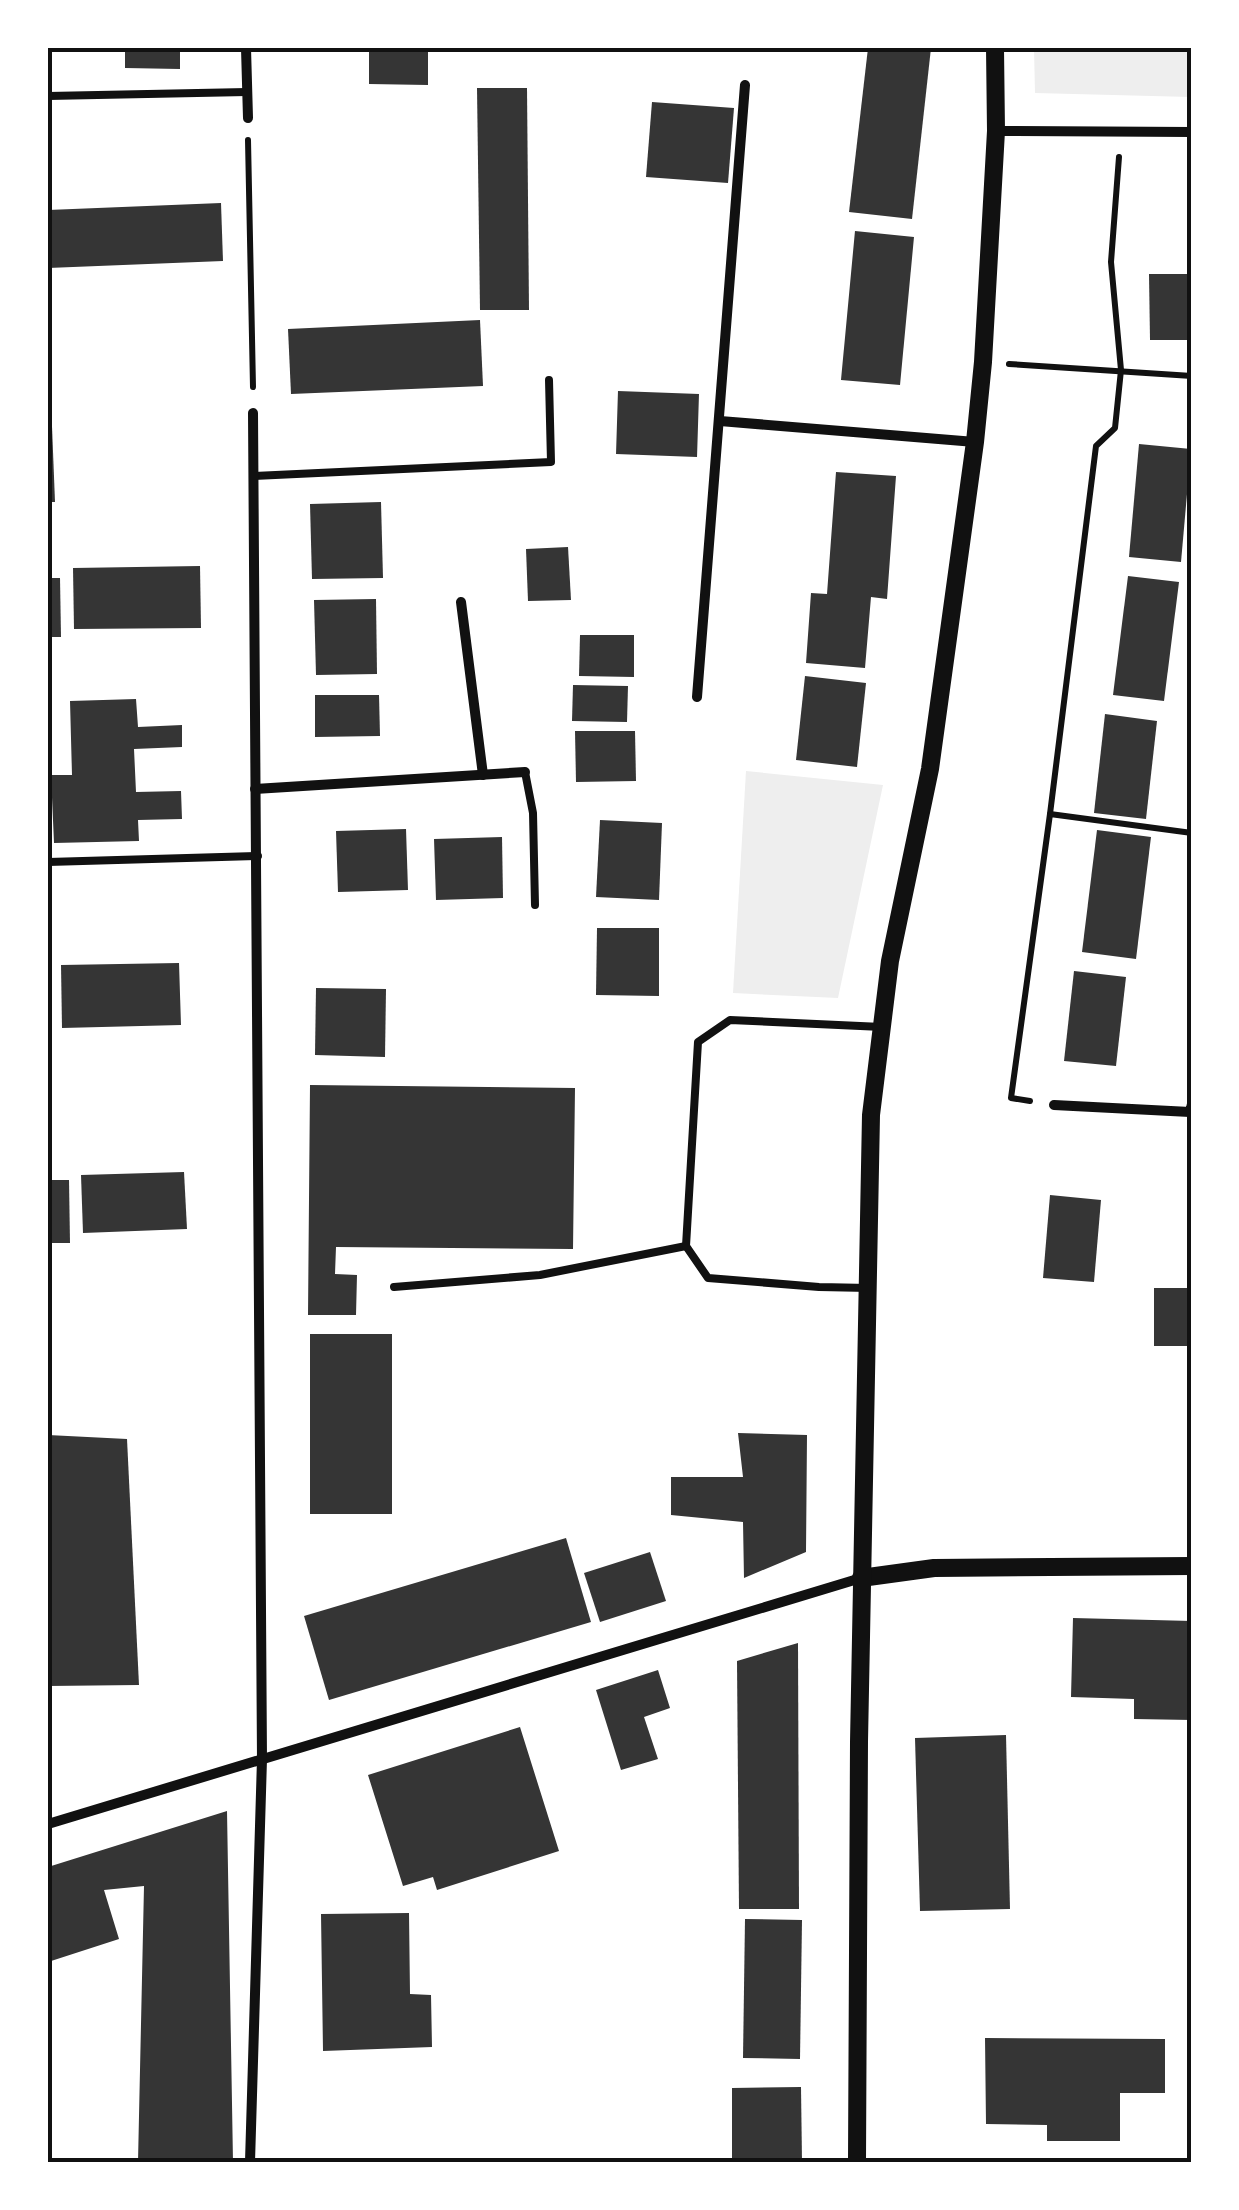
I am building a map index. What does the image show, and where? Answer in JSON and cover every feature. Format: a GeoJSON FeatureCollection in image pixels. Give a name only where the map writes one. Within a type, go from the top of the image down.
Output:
{"type":"FeatureCollection","features":[{"type":"Feature","properties":{"kind":"street"},"geometry":{"type":"LineString","coordinates":[[246,48],[248,118]]}},
{"type":"Feature","properties":{"kind":"street"},"geometry":{"type":"LineString","coordinates":[[857,2162],[861,1578],[871,1115],[890,961],[930,769],[975,442],[996,131],[996,48]]}},
{"type":"Feature","properties":{"kind":"street"},"geometry":{"type":"LineString","coordinates":[[697,697],[745,85]]}},
{"type":"Feature","properties":{"kind":"street"},"geometry":{"type":"LineString","coordinates":[[996,131],[1192,132]]}},
{"type":"Feature","properties":{"kind":"street"},"geometry":{"type":"LineString","coordinates":[[250,2162],[262,1759],[253,413]]}},
{"type":"Feature","properties":{"kind":"street"},"geometry":{"type":"LineString","coordinates":[[720,421],[975,442]]}},
{"type":"Feature","properties":{"kind":"street"},"geometry":{"type":"LineString","coordinates":[[461,602],[483,775]]}},
{"type":"Feature","properties":{"kind":"street"},"geometry":{"type":"LineString","coordinates":[[256,790],[525,772]]}},
{"type":"Feature","properties":{"kind":"street"},"geometry":{"type":"LineString","coordinates":[[1054,1104],[1190,1112],[1192,1104]]}},
{"type":"Feature","properties":{"kind":"street"},"geometry":{"type":"LineString","coordinates":[[48,1824],[861,1578],[934,1568],[1192,1566]]}},
{"type":"Feature","properties":{"kind":"lane"},"geometry":{"type":"LineString","coordinates":[[48,96],[247,92]]}},
{"type":"Feature","properties":{"kind":"lane"},"geometry":{"type":"LineString","coordinates":[[254,476],[551,462],[548,380]]}},
{"type":"Feature","properties":{"kind":"lane"},"geometry":{"type":"LineString","coordinates":[[525,772],[532,813],[535,905]]}},
{"type":"Feature","properties":{"kind":"lane"},"geometry":{"type":"LineString","coordinates":[[48,862],[258,856]]}},
{"type":"Feature","properties":{"kind":"lane"},"geometry":{"type":"LineString","coordinates":[[869,1288],[818,1288],[708,1278],[686,1246],[698,1042],[730,1020],[882,1027]]}},
{"type":"Feature","properties":{"kind":"lane"},"geometry":{"type":"LineString","coordinates":[[394,1287],[540,1274],[686,1246]]}},
{"type":"Feature","properties":{"kind":"path"},"geometry":{"type":"LineString","coordinates":[[248,118],[253,413]]}},
{"type":"Feature","properties":{"kind":"path"},"geometry":{"type":"LineString","coordinates":[[1054,1104],[1011,1098],[1096,446],[1115,428],[1122,370],[1110,262],[1121,131]]}},
{"type":"Feature","properties":{"kind":"path"},"geometry":{"type":"LineString","coordinates":[[983,362],[1192,376]]}},
{"type":"Feature","properties":{"kind":"path"},"geometry":{"type":"LineString","coordinates":[[1050,814],[1192,833]]}},
{"type":"Feature","properties":{"kind":"shaded area"},"geometry":{"type":"Polygon","coordinates":[[[1034,48],[1191,48],[1191,97],[1035,93],[1034,48]]]}},
{"type":"Feature","properties":{"kind":"shaded area"},"geometry":{"type":"Polygon","coordinates":[[[746,771],[883,785],[838,998],[733,993],[746,771]]]}},
{"type":"Feature","properties":{"kind":"building"},"geometry":{"type":"Polygon","coordinates":[[[125,48],[180,48],[180,69],[125,68],[125,48]]]}},
{"type":"Feature","properties":{"kind":"building"},"geometry":{"type":"Polygon","coordinates":[[[369,48],[428,48],[428,85],[369,84],[369,48]]]}},
{"type":"Feature","properties":{"kind":"building"},"geometry":{"type":"Polygon","coordinates":[[[868,48],[931,48],[912,219],[849,212],[868,48]]]}},
{"type":"Feature","properties":{"kind":"building"},"geometry":{"type":"Polygon","coordinates":[[[477,88],[527,88],[529,310],[480,310],[477,88]]]}},
{"type":"Feature","properties":{"kind":"building"},"geometry":{"type":"Polygon","coordinates":[[[652,102],[734,108],[728,183],[646,177],[652,102]]]}},
{"type":"Feature","properties":{"kind":"building"},"geometry":{"type":"Polygon","coordinates":[[[221,203],[223,261],[48,268],[48,210],[221,203]]]}},
{"type":"Feature","properties":{"kind":"building"},"geometry":{"type":"Polygon","coordinates":[[[855,231],[914,237],[900,385],[841,380],[855,231]]]}},
{"type":"Feature","properties":{"kind":"building"},"geometry":{"type":"Polygon","coordinates":[[[1149,274],[1192,274],[1192,340],[1150,340],[1149,274]]]}},
{"type":"Feature","properties":{"kind":"building"},"geometry":{"type":"Polygon","coordinates":[[[480,320],[483,386],[291,394],[288,329],[480,320]]]}},
{"type":"Feature","properties":{"kind":"building"},"geometry":{"type":"Polygon","coordinates":[[[618,391],[699,394],[697,457],[616,454],[618,391]]]}},
{"type":"Feature","properties":{"kind":"building"},"geometry":{"type":"Polygon","coordinates":[[[51,401],[55,502],[48,502],[51,401]]]}},
{"type":"Feature","properties":{"kind":"building"},"geometry":{"type":"Polygon","coordinates":[[[1139,444],[1191,449],[1181,562],[1129,557],[1139,444]]]}},
{"type":"Feature","properties":{"kind":"building"},"geometry":{"type":"Polygon","coordinates":[[[836,472],[896,476],[887,599],[871,597],[865,668],[806,663],[811,593],[827,594],[836,472]]]}},
{"type":"Feature","properties":{"kind":"building"},"geometry":{"type":"Polygon","coordinates":[[[381,502],[383,578],[312,579],[310,504],[381,502]]]}},
{"type":"Feature","properties":{"kind":"building"},"geometry":{"type":"Polygon","coordinates":[[[568,547],[571,600],[528,601],[526,549],[568,547]]]}},
{"type":"Feature","properties":{"kind":"building"},"geometry":{"type":"Polygon","coordinates":[[[200,566],[201,628],[74,629],[73,568],[200,566]]]}},
{"type":"Feature","properties":{"kind":"building"},"geometry":{"type":"Polygon","coordinates":[[[1128,576],[1179,582],[1164,701],[1113,695],[1128,576]]]}},
{"type":"Feature","properties":{"kind":"building"},"geometry":{"type":"Polygon","coordinates":[[[48,578],[60,578],[61,637],[48,637],[48,578]]]}},
{"type":"Feature","properties":{"kind":"building"},"geometry":{"type":"Polygon","coordinates":[[[376,599],[377,674],[316,675],[314,600],[376,599]]]}},
{"type":"Feature","properties":{"kind":"building"},"geometry":{"type":"Polygon","coordinates":[[[580,635],[634,635],[634,677],[579,676],[580,635]]]}},
{"type":"Feature","properties":{"kind":"building"},"geometry":{"type":"Polygon","coordinates":[[[805,676],[866,683],[857,767],[796,760],[805,676]]]}},
{"type":"Feature","properties":{"kind":"building"},"geometry":{"type":"Polygon","coordinates":[[[573,685],[628,686],[627,722],[572,721],[573,685]]]}},
{"type":"Feature","properties":{"kind":"building"},"geometry":{"type":"Polygon","coordinates":[[[315,695],[379,695],[380,736],[315,737],[315,695]]]}},
{"type":"Feature","properties":{"kind":"building"},"geometry":{"type":"Polygon","coordinates":[[[136,699],[138,727],[182,725],[182,747],[134,749],[136,792],[181,791],[182,819],[138,820],[139,841],[54,843],[51,775],[72,775],[70,701],[136,699]]]}},
{"type":"Feature","properties":{"kind":"building"},"geometry":{"type":"Polygon","coordinates":[[[1105,714],[1157,721],[1146,819],[1094,813],[1105,714]]]}},
{"type":"Feature","properties":{"kind":"building"},"geometry":{"type":"Polygon","coordinates":[[[575,731],[635,731],[636,781],[576,782],[575,731]]]}},
{"type":"Feature","properties":{"kind":"building"},"geometry":{"type":"Polygon","coordinates":[[[600,820],[662,823],[659,900],[596,897],[600,820]]]}},
{"type":"Feature","properties":{"kind":"building"},"geometry":{"type":"Polygon","coordinates":[[[406,829],[408,890],[338,892],[336,831],[406,829]]]}},
{"type":"Feature","properties":{"kind":"building"},"geometry":{"type":"Polygon","coordinates":[[[1097,830],[1151,837],[1136,959],[1082,952],[1097,830]]]}},
{"type":"Feature","properties":{"kind":"building"},"geometry":{"type":"Polygon","coordinates":[[[502,837],[503,898],[436,900],[434,839],[502,837]]]}},
{"type":"Feature","properties":{"kind":"building"},"geometry":{"type":"Polygon","coordinates":[[[597,928],[659,928],[659,996],[596,995],[597,928]]]}},
{"type":"Feature","properties":{"kind":"building"},"geometry":{"type":"Polygon","coordinates":[[[179,963],[181,1025],[62,1028],[61,965],[179,963]]]}},
{"type":"Feature","properties":{"kind":"building"},"geometry":{"type":"Polygon","coordinates":[[[1074,971],[1126,977],[1116,1066],[1064,1061],[1074,971]]]}},
{"type":"Feature","properties":{"kind":"building"},"geometry":{"type":"Polygon","coordinates":[[[316,988],[386,989],[385,1057],[315,1055],[316,988]]]}},
{"type":"Feature","properties":{"kind":"building"},"geometry":{"type":"Polygon","coordinates":[[[310,1085],[575,1088],[573,1249],[336,1247],[335,1274],[357,1275],[356,1315],[308,1315],[310,1085]]]}},
{"type":"Feature","properties":{"kind":"building"},"geometry":{"type":"Polygon","coordinates":[[[184,1172],[187,1229],[83,1233],[81,1175],[184,1172]]]}},
{"type":"Feature","properties":{"kind":"building"},"geometry":{"type":"Polygon","coordinates":[[[48,1180],[69,1180],[70,1243],[48,1243],[48,1180]]]}},
{"type":"Feature","properties":{"kind":"building"},"geometry":{"type":"Polygon","coordinates":[[[1050,1195],[1101,1200],[1094,1282],[1043,1278],[1050,1195]]]}},
{"type":"Feature","properties":{"kind":"building"},"geometry":{"type":"Polygon","coordinates":[[[1154,1288],[1192,1288],[1192,1346],[1154,1346],[1154,1288]]]}},
{"type":"Feature","properties":{"kind":"building"},"geometry":{"type":"Polygon","coordinates":[[[310,1334],[392,1334],[392,1514],[310,1514],[310,1334]]]}},
{"type":"Feature","properties":{"kind":"building"},"geometry":{"type":"Polygon","coordinates":[[[738,1433],[807,1435],[806,1552],[744,1578],[743,1522],[671,1515],[671,1477],[743,1477],[738,1433]]]}},
{"type":"Feature","properties":{"kind":"building"},"geometry":{"type":"Polygon","coordinates":[[[48,1435],[127,1439],[139,1685],[48,1686],[48,1435]]]}},
{"type":"Feature","properties":{"kind":"building"},"geometry":{"type":"Polygon","coordinates":[[[566,1538],[591,1622],[329,1700],[304,1616],[566,1538]]]}},
{"type":"Feature","properties":{"kind":"building"},"geometry":{"type":"Polygon","coordinates":[[[650,1552],[666,1601],[600,1622],[584,1573],[650,1552]]]}},
{"type":"Feature","properties":{"kind":"building"},"geometry":{"type":"Polygon","coordinates":[[[1073,1618],[1192,1621],[1192,1720],[1134,1719],[1134,1699],[1071,1697],[1073,1618]]]}},
{"type":"Feature","properties":{"kind":"building"},"geometry":{"type":"Polygon","coordinates":[[[798,1643],[799,1909],[739,1909],[737,1661],[798,1643]]]}},
{"type":"Feature","properties":{"kind":"building"},"geometry":{"type":"Polygon","coordinates":[[[658,1670],[670,1708],[644,1717],[658,1759],[621,1770],[596,1690],[658,1670]]]}},
{"type":"Feature","properties":{"kind":"building"},"geometry":{"type":"Polygon","coordinates":[[[520,1727],[559,1851],[437,1890],[433,1877],[403,1886],[368,1775],[520,1727]]]}},
{"type":"Feature","properties":{"kind":"building"},"geometry":{"type":"Polygon","coordinates":[[[1006,1735],[1010,1909],[920,1911],[915,1738],[1006,1735]]]}},
{"type":"Feature","properties":{"kind":"building"},"geometry":{"type":"Polygon","coordinates":[[[227,1811],[233,2162],[138,2162],[144,1886],[104,1890],[119,1939],[48,1962],[48,1867],[227,1811]]]}},
{"type":"Feature","properties":{"kind":"building"},"geometry":{"type":"Polygon","coordinates":[[[409,1913],[410,1994],[431,1995],[432,2047],[323,2051],[321,1914],[409,1913]]]}},
{"type":"Feature","properties":{"kind":"building"},"geometry":{"type":"Polygon","coordinates":[[[745,1919],[802,1920],[800,2059],[743,2058],[745,1919]]]}},
{"type":"Feature","properties":{"kind":"building"},"geometry":{"type":"Polygon","coordinates":[[[985,2038],[1165,2039],[1165,2093],[1120,2093],[1120,2141],[1047,2141],[1047,2125],[986,2124],[985,2038]]]}},
{"type":"Feature","properties":{"kind":"building"},"geometry":{"type":"Polygon","coordinates":[[[801,2087],[802,2162],[732,2162],[732,2088],[801,2087]]]}}]}
